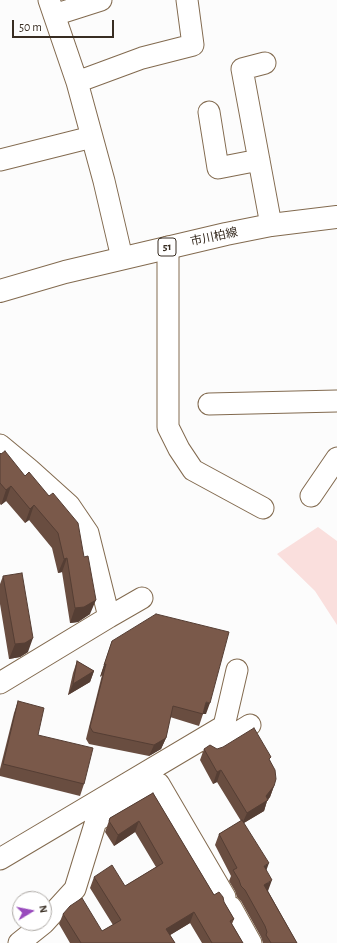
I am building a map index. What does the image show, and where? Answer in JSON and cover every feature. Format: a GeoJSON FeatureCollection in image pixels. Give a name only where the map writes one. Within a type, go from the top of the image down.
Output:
{"type":"FeatureCollection","features":[{"type":"Feature","properties":{"kind":"main road","name":"市川柏線"},"geometry":{"type":"LineString","coordinates":[[0,291],[65,272],[168,247],[271,225],[337,217]]}},
{"type":"Feature","properties":{"kind":"street"},"geometry":{"type":"LineString","coordinates":[[101,0],[52,8],[77,82],[122,258]]}},
{"type":"Feature","properties":{"kind":"street"},"geometry":{"type":"LineString","coordinates":[[77,82],[142,58],[193,45],[187,0]]}},
{"type":"Feature","properties":{"kind":"street"},"geometry":{"type":"LineString","coordinates":[[265,63],[242,70],[271,225]]}},
{"type":"Feature","properties":{"kind":"street"},"geometry":{"type":"LineString","coordinates":[[209,112],[218,168],[259,160]]}},
{"type":"Feature","properties":{"kind":"street"},"geometry":{"type":"LineString","coordinates":[[0,160],[92,137]]}},
{"type":"Feature","properties":{"kind":"street"},"geometry":{"type":"LineString","coordinates":[[168,247],[168,427],[192,470],[263,508]]}},
{"type":"Feature","properties":{"kind":"street"},"geometry":{"type":"LineString","coordinates":[[208,404],[337,401]]}},
{"type":"Feature","properties":{"kind":"street"},"geometry":{"type":"LineString","coordinates":[[0,445],[69,505],[88,534],[109,617]]}},
{"type":"Feature","properties":{"kind":"street"},"geometry":{"type":"LineString","coordinates":[[311,496],[337,458]]}},
{"type":"Feature","properties":{"kind":"street"},"geometry":{"type":"LineString","coordinates":[[0,683],[142,598]]}},
{"type":"Feature","properties":{"kind":"street"},"geometry":{"type":"LineString","coordinates":[[0,859],[224,726],[237,670]]}},
{"type":"Feature","properties":{"kind":"street"},"geometry":{"type":"LineString","coordinates":[[52,914],[75,889],[96,821],[159,784],[164,778],[250,725]]}},
{"type":"Feature","properties":{"kind":"street"},"geometry":{"type":"LineString","coordinates":[[159,784],[251,943]]}},
{"type":"Feature","properties":{"kind":"street"},"geometry":{"type":"LineString","coordinates":[[19,943],[34,931]]}},
{"type":"Feature","properties":{"kind":"shaded area"},"geometry":{"type":"Polygon","coordinates":[[[318,527],[337,541],[337,625],[315,591],[277,554],[318,527]]]}},
{"type":"Feature","properties":{"kind":"building"},"geometry":{"type":"Polygon","coordinates":[[[5,451],[25,476],[29,472],[49,496],[53,493],[78,523],[84,557],[88,556],[96,600],[84,607],[75,608],[67,558],[64,559],[58,533],[34,505],[30,509],[11,486],[6,490],[0,483],[0,453],[1,454],[5,451]]]}},
{"type":"Feature","properties":{"kind":"building"},"geometry":{"type":"Polygon","coordinates":[[[22,573],[33,638],[25,643],[15,644],[3,576],[22,573]]]}},
{"type":"Feature","properties":{"kind":"building"},"geometry":{"type":"Polygon","coordinates":[[[156,614],[229,632],[210,703],[206,702],[203,714],[173,706],[166,738],[154,745],[93,732],[90,727],[106,664],[104,665],[112,641],[156,614]]]}},
{"type":"Feature","properties":{"kind":"building"},"geometry":{"type":"Polygon","coordinates":[[[77,661],[94,671],[73,684],[77,661]]]}},
{"type":"Feature","properties":{"kind":"building"},"geometry":{"type":"Polygon","coordinates":[[[18,701],[44,708],[38,735],[93,748],[84,784],[3,764],[18,701]]]}},
{"type":"Feature","properties":{"kind":"building"},"geometry":{"type":"Polygon","coordinates":[[[254,728],[271,757],[269,759],[275,770],[276,779],[274,786],[266,796],[268,800],[247,813],[221,770],[217,772],[204,749],[210,745],[217,749],[223,747],[254,728]]]}},
{"type":"Feature","properties":{"kind":"building"},"geometry":{"type":"Polygon","coordinates":[[[153,793],[214,895],[219,892],[223,897],[224,902],[234,919],[230,921],[243,943],[212,943],[194,912],[166,929],[175,943],[81,943],[63,914],[70,906],[82,898],[102,931],[121,920],[94,877],[112,865],[125,886],[163,863],[139,821],[118,835],[109,821],[110,818],[153,793]]]}},
{"type":"Feature","properties":{"kind":"building"},"geometry":{"type":"Polygon","coordinates":[[[242,820],[269,863],[264,866],[272,880],[264,885],[297,943],[271,943],[266,935],[267,932],[265,926],[233,870],[237,868],[219,834],[242,820]]]}}]}
